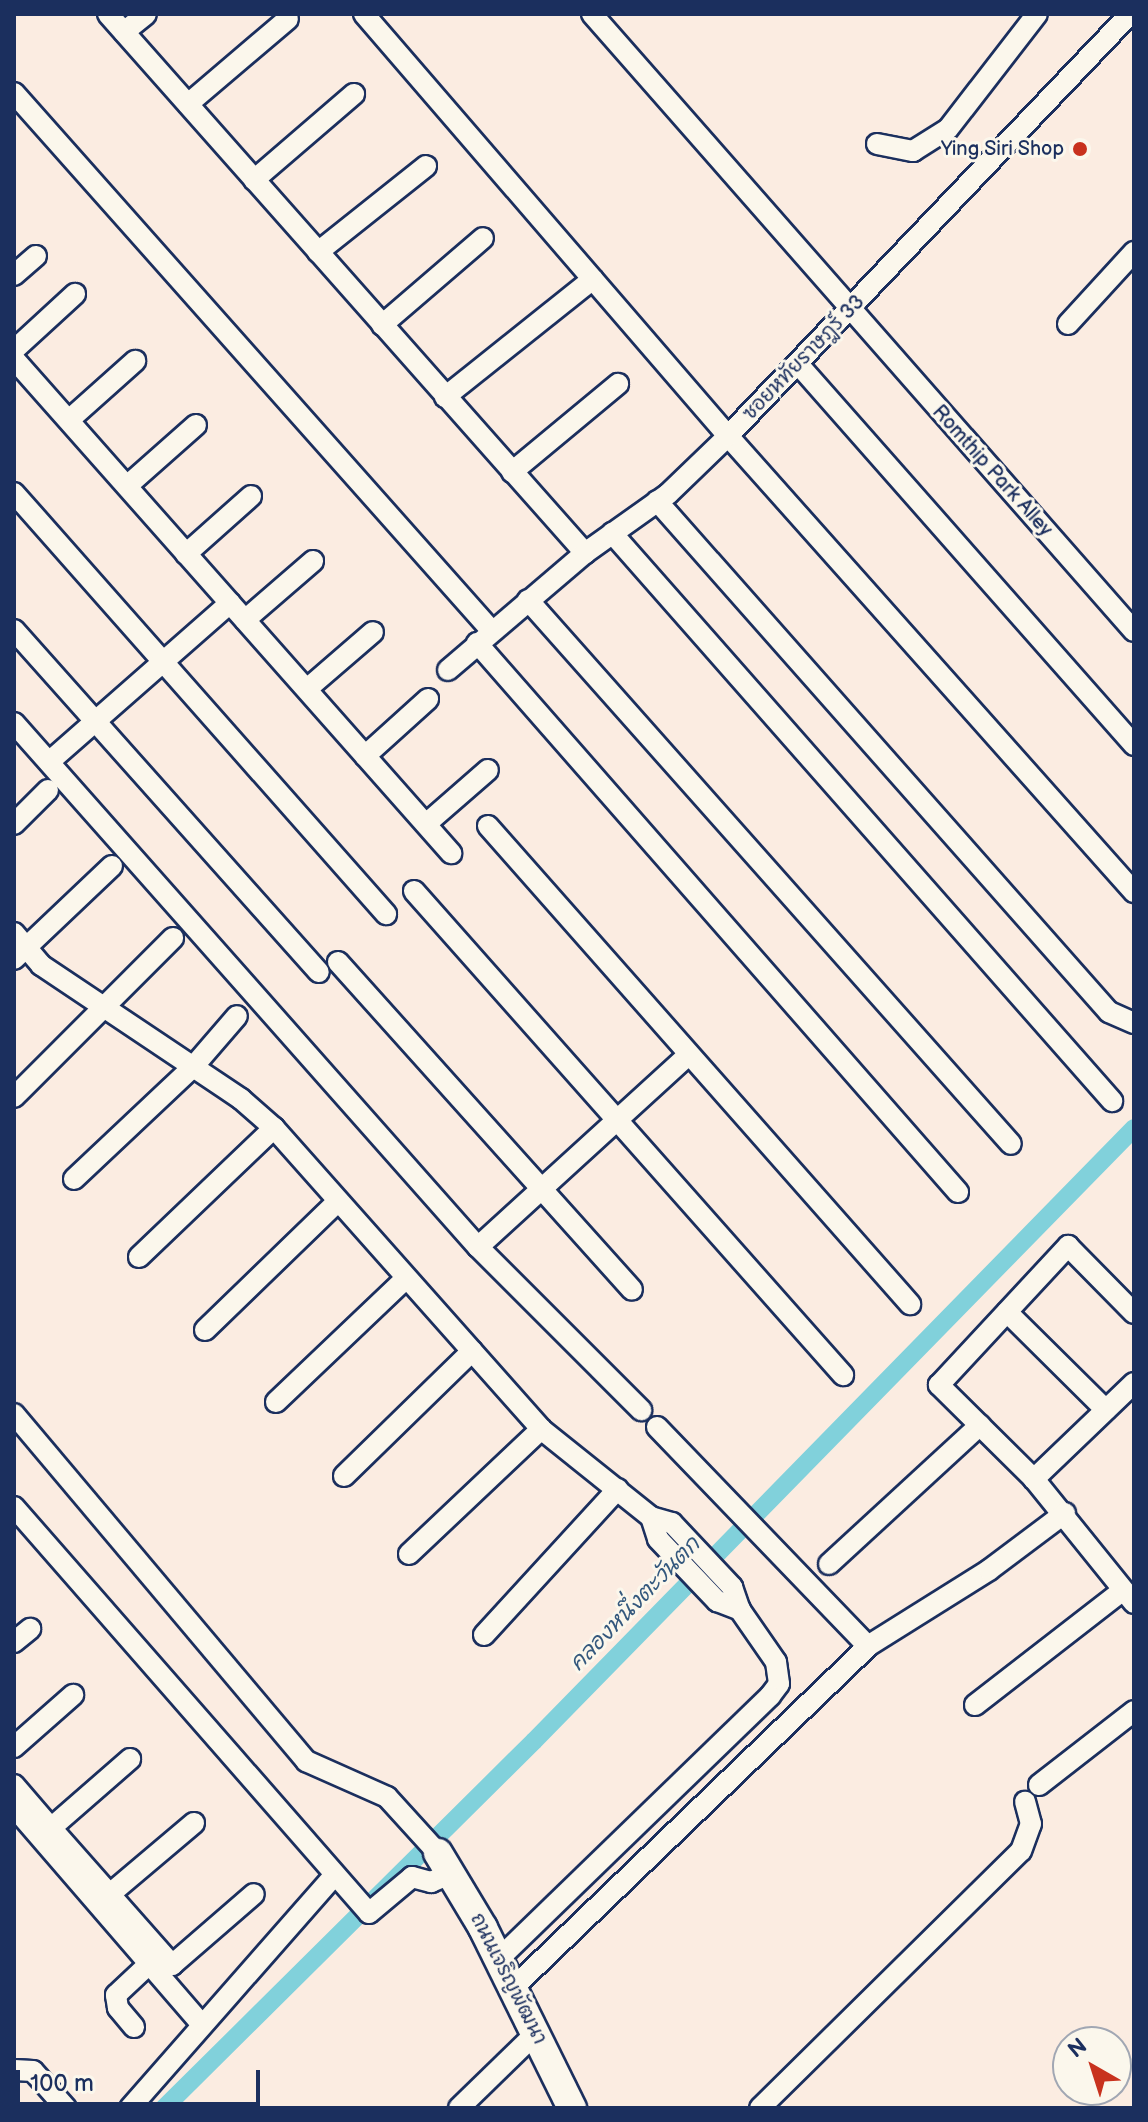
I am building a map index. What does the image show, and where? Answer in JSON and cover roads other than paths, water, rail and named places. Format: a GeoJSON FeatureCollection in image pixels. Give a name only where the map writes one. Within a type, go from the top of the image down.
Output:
{"type":"FeatureCollection","features":[{"type":"Feature","properties":{"kind":"street"},"geometry":{"type":"LineString","coordinates":[[108,14],[585,553]]}},
{"type":"Feature","properties":{"kind":"street"},"geometry":{"type":"LineString","coordinates":[[124,32],[146,14]]}},
{"type":"Feature","properties":{"kind":"street"},"geometry":{"type":"LineString","coordinates":[[364,14],[728,436],[1134,892]]}},
{"type":"Feature","properties":{"kind":"street","name":"Romthip Park Alley"},"geometry":{"type":"LineString","coordinates":[[592,14],[1134,631]]}},
{"type":"Feature","properties":{"kind":"street"},"geometry":{"type":"LineString","coordinates":[[877,144],[913,151],[948,129],[1037,14]]}},
{"type":"Feature","properties":{"kind":"street","name":"ซอยหทัยราษฎร์ 33"},"geometry":{"type":"LineString","coordinates":[[448,670],[484,636],[585,553],[657,501],[728,436],[1130,14]]}},
{"type":"Feature","properties":{"kind":"street"},"geometry":{"type":"LineString","coordinates":[[188,104],[288,19]]}},
{"type":"Feature","properties":{"kind":"street"},"geometry":{"type":"LineString","coordinates":[[14,93],[484,636],[958,1192]]}},
{"type":"Feature","properties":{"kind":"street"},"geometry":{"type":"LineString","coordinates":[[254,180],[354,94]]}},
{"type":"Feature","properties":{"kind":"street"},"geometry":{"type":"LineString","coordinates":[[318,252],[426,166]]}},
{"type":"Feature","properties":{"kind":"street"},"geometry":{"type":"LineString","coordinates":[[382,325],[483,238]]}},
{"type":"Feature","properties":{"kind":"street"},"geometry":{"type":"LineString","coordinates":[[1068,324],[1134,252]]}},
{"type":"Feature","properties":{"kind":"street"},"geometry":{"type":"LineString","coordinates":[[14,275],[36,256]]}},
{"type":"Feature","properties":{"kind":"street"},"geometry":{"type":"LineString","coordinates":[[445,397],[593,279]]}},
{"type":"Feature","properties":{"kind":"street"},"geometry":{"type":"LineString","coordinates":[[14,350],[75,294]]}},
{"type":"Feature","properties":{"kind":"street"},"geometry":{"type":"LineString","coordinates":[[14,359],[451,853]]}},
{"type":"Feature","properties":{"kind":"street"},"geometry":{"type":"LineString","coordinates":[[69,420],[135,361]]}},
{"type":"Feature","properties":{"kind":"street"},"geometry":{"type":"LineString","coordinates":[[798,364],[1134,745]]}},
{"type":"Feature","properties":{"kind":"street"},"geometry":{"type":"LineString","coordinates":[[512,472],[618,384]]}},
{"type":"Feature","properties":{"kind":"street"},"geometry":{"type":"LineString","coordinates":[[127,486],[196,425]]}},
{"type":"Feature","properties":{"kind":"street"},"geometry":{"type":"LineString","coordinates":[[14,493],[386,914]]}},
{"type":"Feature","properties":{"kind":"street"},"geometry":{"type":"LineString","coordinates":[[186,554],[251,496]]}},
{"type":"Feature","properties":{"kind":"street"},"geometry":{"type":"LineString","coordinates":[[657,501],[1098,1000],[1120,1020],[1134,1023]]}},
{"type":"Feature","properties":{"kind":"street"},"geometry":{"type":"LineString","coordinates":[[612,533],[1112,1101]]}},
{"type":"Feature","properties":{"kind":"street"},"geometry":{"type":"LineString","coordinates":[[245,620],[313,561]]}},
{"type":"Feature","properties":{"kind":"street"},"geometry":{"type":"LineString","coordinates":[[528,600],[1011,1144]]}},
{"type":"Feature","properties":{"kind":"street"},"geometry":{"type":"LineString","coordinates":[[49,762],[230,603]]}},
{"type":"Feature","properties":{"kind":"street"},"geometry":{"type":"LineString","coordinates":[[14,630],[319,972]]}},
{"type":"Feature","properties":{"kind":"street"},"geometry":{"type":"LineString","coordinates":[[307,689],[373,632]]}},
{"type":"Feature","properties":{"kind":"street"},"geometry":{"type":"LineString","coordinates":[[365,756],[428,699]]}},
{"type":"Feature","properties":{"kind":"street"},"geometry":{"type":"LineString","coordinates":[[14,723],[478,1247],[641,1410]]}},
{"type":"Feature","properties":{"kind":"street"},"geometry":{"type":"LineString","coordinates":[[426,824],[488,770]]}},
{"type":"Feature","properties":{"kind":"street"},"geometry":{"type":"LineString","coordinates":[[14,824],[48,790]]}},
{"type":"Feature","properties":{"kind":"street"},"geometry":{"type":"LineString","coordinates":[[488,826],[910,1304]]}},
{"type":"Feature","properties":{"kind":"street"},"geometry":{"type":"LineString","coordinates":[[112,866],[18,947],[105,1010],[193,1067],[274,1128],[404,1280],[541,1429],[651,1517],[672,1523],[776,1662],[779,1684],[499,1959]]}},
{"type":"Feature","properties":{"kind":"street"},"geometry":{"type":"LineString","coordinates":[[414,891],[843,1375]]}},
{"type":"Feature","properties":{"kind":"street"},"geometry":{"type":"LineString","coordinates":[[14,1097],[105,1010],[173,938]]}},
{"type":"Feature","properties":{"kind":"street"},"geometry":{"type":"LineString","coordinates":[[338,962],[632,1290]]}},
{"type":"Feature","properties":{"kind":"street"},"geometry":{"type":"LineString","coordinates":[[74,1179],[193,1067],[237,1016]]}},
{"type":"Feature","properties":{"kind":"street"},"geometry":{"type":"LineString","coordinates":[[478,1247],[540,1186],[688,1055]]}},
{"type":"Feature","properties":{"kind":"street"},"geometry":{"type":"LineString","coordinates":[[139,1257],[274,1128]]}},
{"type":"Feature","properties":{"kind":"street"},"geometry":{"type":"LineString","coordinates":[[205,1330],[337,1202]]}},
{"type":"Feature","properties":{"kind":"street"},"geometry":{"type":"LineString","coordinates":[[975,1705],[1129,1597],[1065,1513],[939,1385],[1068,1246],[1134,1313]]}},
{"type":"Feature","properties":{"kind":"street"},"geometry":{"type":"LineString","coordinates":[[276,1402],[404,1280]]}},
{"type":"Feature","properties":{"kind":"street"},"geometry":{"type":"LineString","coordinates":[[1007,1312],[1106,1410]]}},
{"type":"Feature","properties":{"kind":"street"},"geometry":{"type":"LineString","coordinates":[[344,1476],[472,1351]]}},
{"type":"Feature","properties":{"kind":"street"},"geometry":{"type":"LineString","coordinates":[[1034,1479],[1134,1383]]}},
{"type":"Feature","properties":{"kind":"street"},"geometry":{"type":"LineString","coordinates":[[14,1414],[306,1761],[387,1797],[445,1863],[431,1882],[412,1877],[369,1913],[14,1507]]}},
{"type":"Feature","properties":{"kind":"street"},"geometry":{"type":"LineString","coordinates":[[829,1564],[980,1425]]}},
{"type":"Feature","properties":{"kind":"street"},"geometry":{"type":"LineString","coordinates":[[657,1427],[868,1646]]}},
{"type":"Feature","properties":{"kind":"street"},"geometry":{"type":"LineString","coordinates":[[409,1554],[541,1429]]}},
{"type":"Feature","properties":{"kind":"street"},"geometry":{"type":"LineString","coordinates":[[484,1635],[618,1489]]}},
{"type":"Feature","properties":{"kind":"street"},"geometry":{"type":"LineString","coordinates":[[513,1988],[868,1646],[989,1570],[1065,1513]]}},
{"type":"Feature","properties":{"kind":"street"},"geometry":{"type":"LineString","coordinates":[[651,1517],[658,1539],[725,1594]]}},
{"type":"Feature","properties":{"kind":"street"},"geometry":{"type":"LineString","coordinates":[[14,1747],[73,1695]]}},
{"type":"Feature","properties":{"kind":"street"},"geometry":{"type":"LineString","coordinates":[[1039,1785],[1134,1711]]}},
{"type":"Feature","properties":{"kind":"street"},"geometry":{"type":"LineString","coordinates":[[51,1828],[130,1759]]}},
{"type":"Feature","properties":{"kind":"street"},"geometry":{"type":"LineString","coordinates":[[14,1785],[172,1965],[254,1894]]}},
{"type":"Feature","properties":{"kind":"street"},"geometry":{"type":"LineString","coordinates":[[760,2108],[1021,1851],[1031,1824],[1025,1802]]}},
{"type":"Feature","properties":{"kind":"street"},"geometry":{"type":"LineString","coordinates":[[14,1807],[201,2024]]}},
{"type":"Feature","properties":{"kind":"street"},"geometry":{"type":"LineString","coordinates":[[110,1894],[194,1823]]}},
{"type":"Feature","properties":{"kind":"street","name":"ถนนเจริญพัฒนา"},"geometry":{"type":"LineString","coordinates":[[445,1863],[499,1959],[572,2108]]}},
{"type":"Feature","properties":{"kind":"street"},"geometry":{"type":"LineString","coordinates":[[130,2108],[201,2024],[339,1879]]}},
{"type":"Feature","properties":{"kind":"street"},"geometry":{"type":"LineString","coordinates":[[134,2027],[118,2008],[116,1995],[149,1964]]}},
{"type":"Feature","properties":{"kind":"street"},"geometry":{"type":"LineString","coordinates":[[459,2108],[536,2033]]}},
{"type":"Feature","properties":{"kind":"street"},"geometry":{"type":"LineString","coordinates":[[14,2070],[33,2071],[66,2108]]}},
{"type":"Feature","properties":{"kind":"waterway","name":"คลองหนึ่งตะวันตก"},"geometry":{"type":"LineString","coordinates":[[164,2108],[534,1741],[1134,1128]]}},
{"type":"Feature","properties":{"kind":"place","name":"Ying Siri Shop"},"geometry":{"type":"Point","coordinates":[1080,149]}}]}
